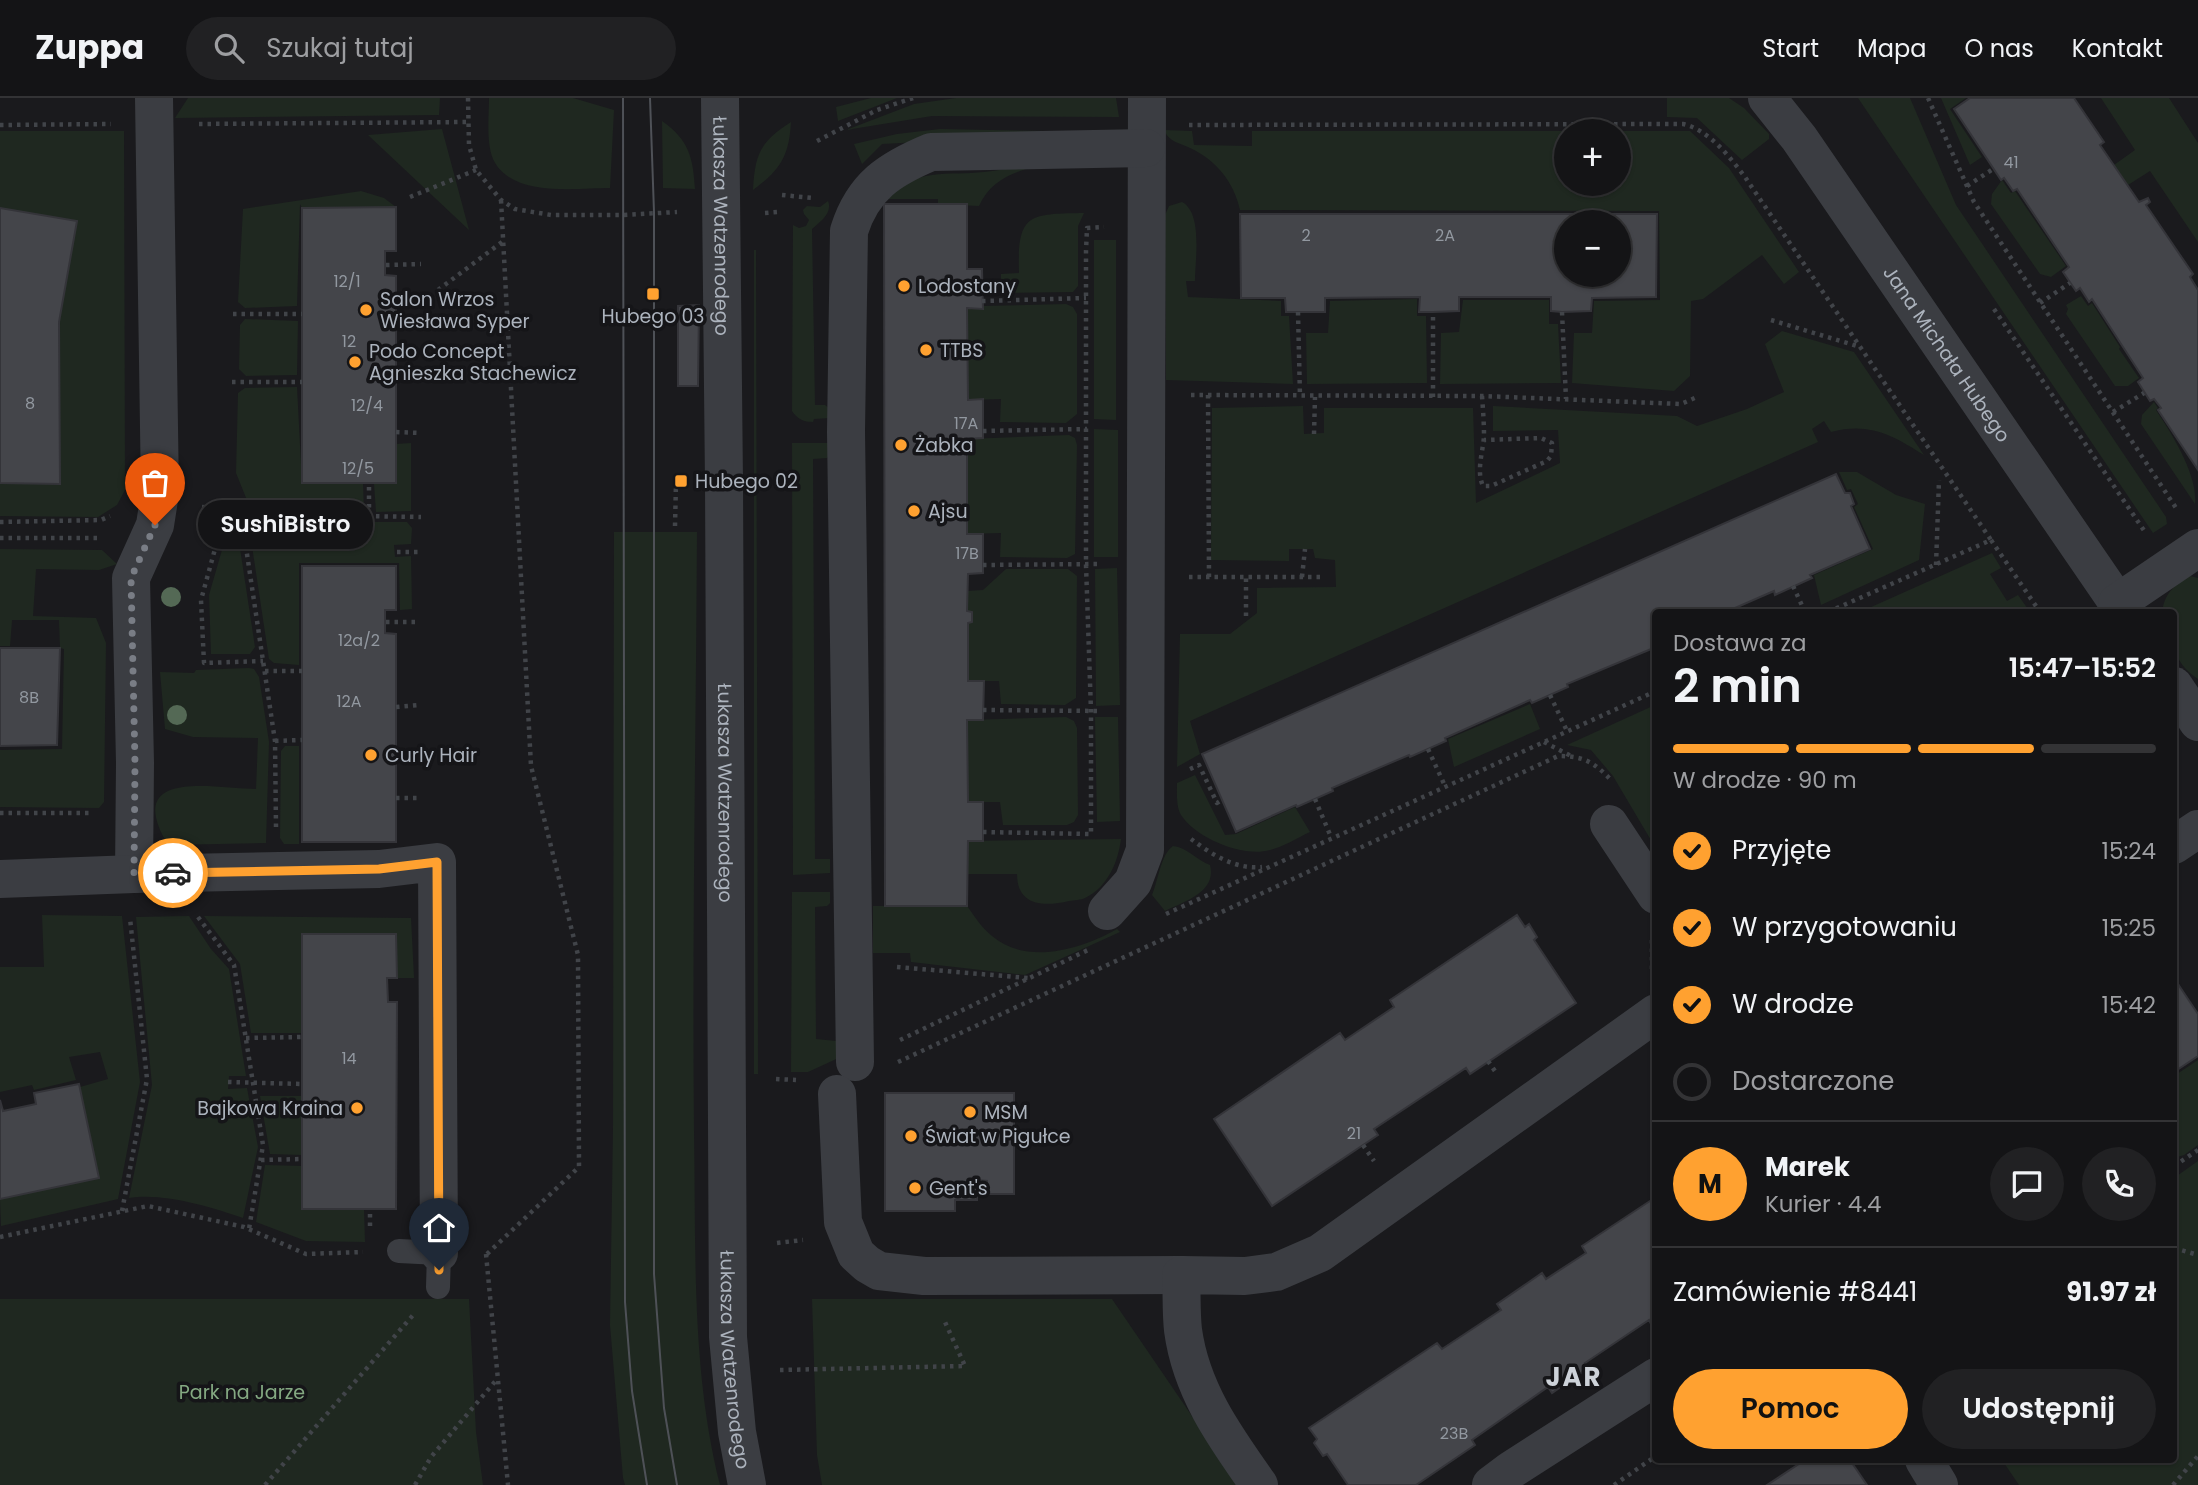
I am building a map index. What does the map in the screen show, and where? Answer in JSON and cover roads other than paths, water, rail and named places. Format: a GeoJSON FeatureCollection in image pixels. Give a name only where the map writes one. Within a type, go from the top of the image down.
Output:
{"type":"FeatureCollection","features":[{"type":"Feature","properties":{"kind":"street","name":"Łukasza Watzenrodego"},"geometry":{"type":"LineString","coordinates":[[720,98],[728,1337],[737,1432],[747,1485]]}},
{"type":"Feature","properties":{"kind":"street","name":"Jana Michała Hubego"},"geometry":{"type":"LineString","coordinates":[[1768,98],[1799,138],[2120,608]]}},
{"type":"Feature","properties":{"kind":"street"},"geometry":{"type":"LineString","coordinates":[[132,892],[135,763],[131,578],[155,525],[160,493],[155,111]]}},
{"type":"Feature","properties":{"kind":"street"},"geometry":{"type":"LineString","coordinates":[[873,1064],[852,963],[846,432],[849,230],[861,201],[887,174],[906,162],[931,152],[1146,124],[1145,850],[1133,882],[1107,911]]}},
{"type":"Feature","properties":{"kind":"street"},"geometry":{"type":"LineString","coordinates":[[2120,608],[2191,534]]}},
{"type":"Feature","properties":{"kind":"street"},"geometry":{"type":"LineString","coordinates":[[2177,690],[2198,722]]}},
{"type":"Feature","properties":{"kind":"street"},"geometry":{"type":"LineString","coordinates":[[1613,807],[1652,887]]}},
{"type":"Feature","properties":{"kind":"street"},"geometry":{"type":"LineString","coordinates":[[2177,843],[2198,829]]}},
{"type":"Feature","properties":{"kind":"street"},"geometry":{"type":"LineString","coordinates":[[0,879],[132,892],[437,862],[439,1270]]}},
{"type":"Feature","properties":{"kind":"street"},"geometry":{"type":"LineString","coordinates":[[837,1094],[843,1222],[856,1254],[879,1271],[924,1276],[1245,1276],[1276,1272],[1320,1253],[1652,1016]]}},
{"type":"Feature","properties":{"kind":"street"},"geometry":{"type":"LineString","coordinates":[[1181,1275],[1183,1329],[1190,1366],[1215,1422],[1259,1485]]}},
{"type":"Feature","properties":{"kind":"street"},"geometry":{"type":"LineString","coordinates":[[1505,1480],[1652,1380]]}},
{"type":"Feature","properties":{"kind":"street"},"geometry":{"type":"LineString","coordinates":[[1926,1463],[1939,1485]]}},
{"type":"Feature","properties":{"kind":"lane"},"geometry":{"type":"LineString","coordinates":[[399,1251],[439,1270]]}},
{"type":"Feature","properties":{"kind":"tram line"},"geometry":{"type":"LineString","coordinates":[[623,98],[625,1302],[632,1391],[647,1485]]}},
{"type":"Feature","properties":{"kind":"tram line"},"geometry":{"type":"LineString","coordinates":[[650,98],[654,212],[654,1274],[664,1408],[677,1485]]}},
{"type":"Feature","properties":{"kind":"place","name":"Lodostany"},"geometry":{"type":"Point","coordinates":[904,286]}},
{"type":"Feature","properties":{"kind":"place","name":"Hubego 03"},"geometry":{"type":"Point","coordinates":[653,294]}},
{"type":"Feature","properties":{"kind":"place","name":"Salon Wrzos Wiesława Syper"},"geometry":{"type":"Point","coordinates":[366,310]}},
{"type":"Feature","properties":{"kind":"place","name":"TTBS"},"geometry":{"type":"Point","coordinates":[926,350]}},
{"type":"Feature","properties":{"kind":"place","name":"Podo Concept Agnieszka Stachewicz"},"geometry":{"type":"Point","coordinates":[355,362]}},
{"type":"Feature","properties":{"kind":"place","name":"Żabka"},"geometry":{"type":"Point","coordinates":[901,445]}},
{"type":"Feature","properties":{"kind":"place","name":"Hubego 02"},"geometry":{"type":"Point","coordinates":[681,481]}},
{"type":"Feature","properties":{"kind":"place","name":"Ajsu"},"geometry":{"type":"Point","coordinates":[914,511]}},
{"type":"Feature","properties":{"kind":"place","name":"SushiBistro"},"geometry":{"type":"Point","coordinates":[155,525]}},
{"type":"Feature","properties":{"kind":"place","name":"Curly Hair"},"geometry":{"type":"Point","coordinates":[371,755]}},
{"type":"Feature","properties":{"kind":"place","name":"Bajkowa Kraina"},"geometry":{"type":"Point","coordinates":[357,1108]}},
{"type":"Feature","properties":{"kind":"place","name":"MSM"},"geometry":{"type":"Point","coordinates":[970,1112]}},
{"type":"Feature","properties":{"kind":"place","name":"Świat w Pigułce"},"geometry":{"type":"Point","coordinates":[911,1136]}},
{"type":"Feature","properties":{"kind":"place","name":"Gent's"},"geometry":{"type":"Point","coordinates":[915,1188]}},
{"type":"Feature","properties":{"kind":"district","name":"JAR"},"geometry":{"type":"Point","coordinates":[1574,1377]}},
{"type":"Feature","properties":{"kind":"park label","name":"Park na Jarze"},"geometry":{"type":"Point","coordinates":[242,1392]}}]}
